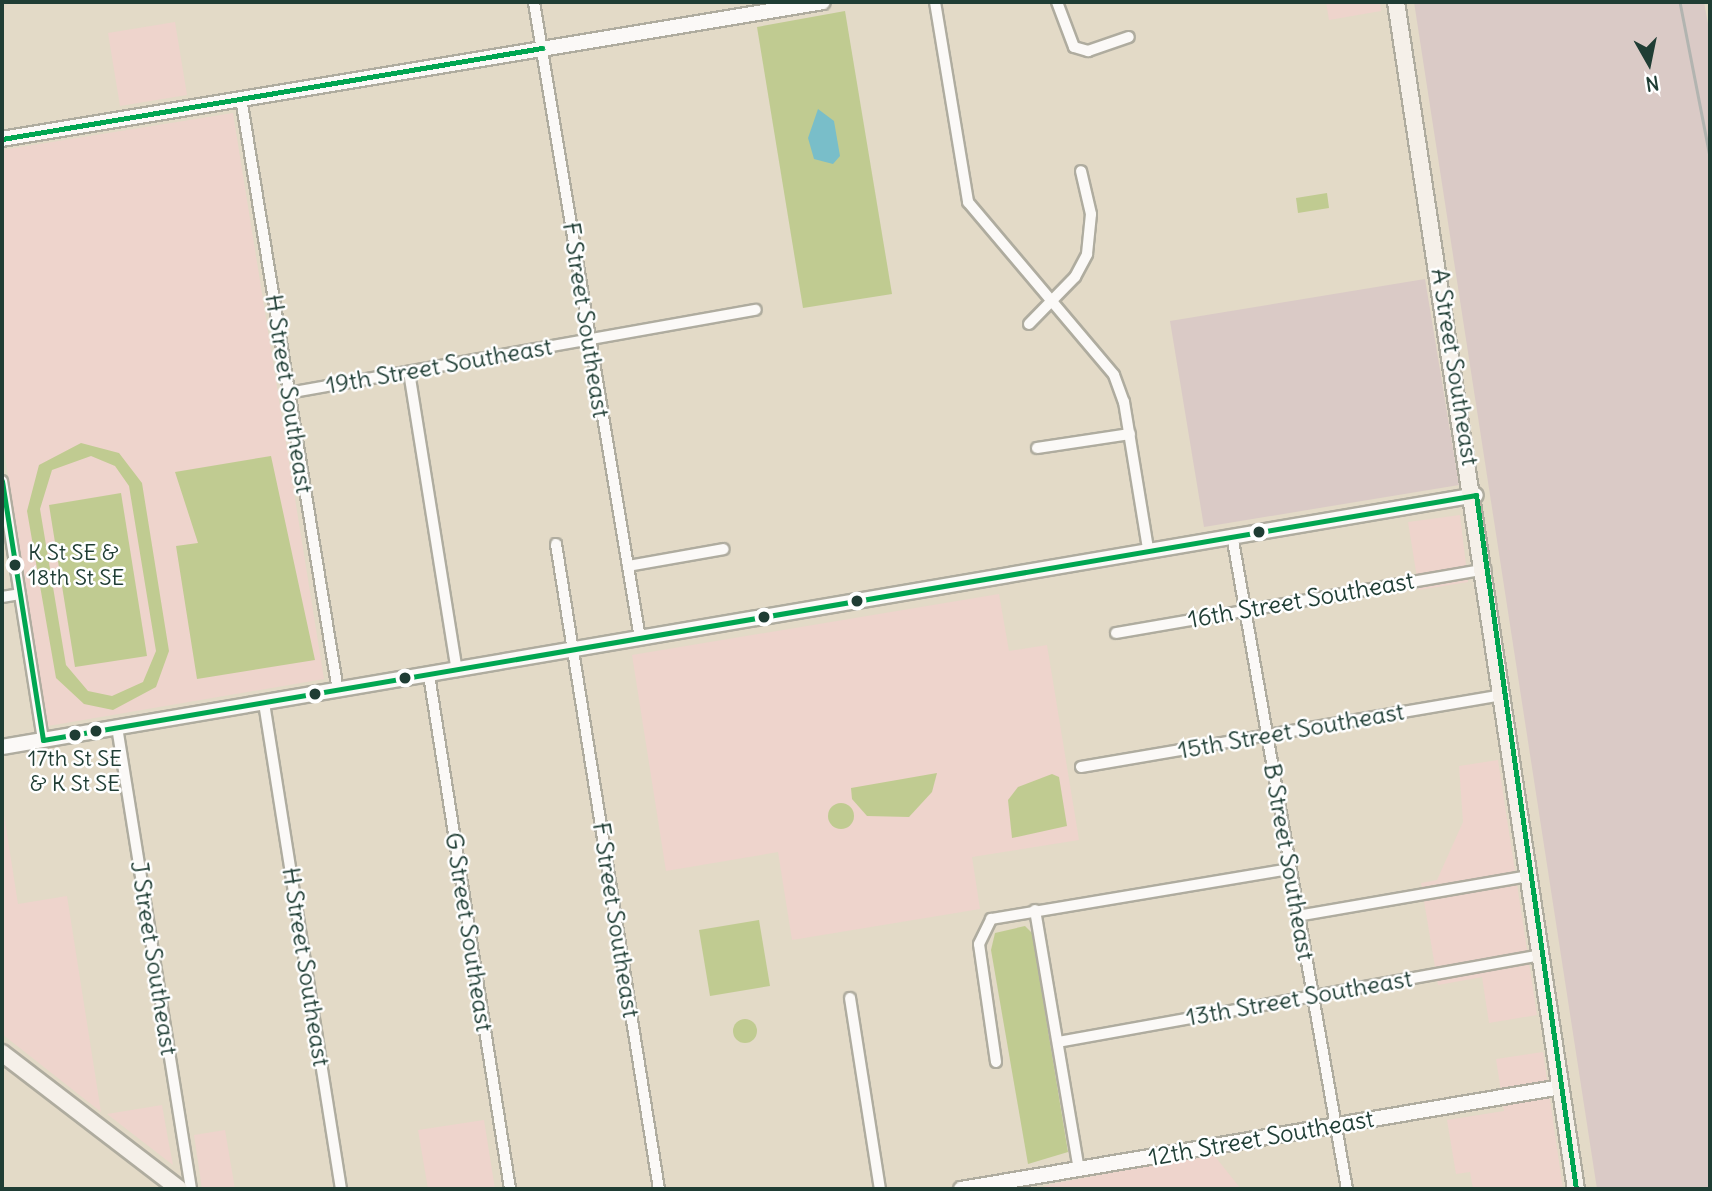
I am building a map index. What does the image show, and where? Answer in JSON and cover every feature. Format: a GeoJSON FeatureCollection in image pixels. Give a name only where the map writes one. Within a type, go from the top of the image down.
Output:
{"type":"FeatureCollection","features":[{"type":"Feature","properties":{"kind":"main road","name":"A Street Southeast"},"geometry":{"type":"LineString","coordinates":[[1396,2],[1476,495],[1502,695],[1576,1189]]}},
{"type":"Feature","properties":{"kind":"main road"},"geometry":{"type":"LineString","coordinates":[[2,1053],[179,1189]]}},
{"type":"Feature","properties":{"kind":"street","name":"F Street Southeast"},"geometry":{"type":"LineString","coordinates":[[534,2],[640,638]]}},
{"type":"Feature","properties":{"kind":"street"},"geometry":{"type":"LineString","coordinates":[[2,139],[823,2]]}},
{"type":"Feature","properties":{"kind":"street"},"geometry":{"type":"LineString","coordinates":[[934,2],[968,202],[1114,375],[1130,434],[1148,550]]}},
{"type":"Feature","properties":{"kind":"street"},"geometry":{"type":"LineString","coordinates":[[1057,2],[1074,47],[1088,51],[1129,37]]}},
{"type":"Feature","properties":{"kind":"street","name":"H Street Southeast"},"geometry":{"type":"LineString","coordinates":[[241,98],[338,691]]}},
{"type":"Feature","properties":{"kind":"street"},"geometry":{"type":"LineString","coordinates":[[1029,324],[1075,277],[1090,243],[1081,171]]}},
{"type":"Feature","properties":{"kind":"street","name":"19th Street Southeast"},"geometry":{"type":"LineString","coordinates":[[288,393],[756,310]]}},
{"type":"Feature","properties":{"kind":"street"},"geometry":{"type":"LineString","coordinates":[[409,372],[457,671]]}},
{"type":"Feature","properties":{"kind":"street"},"geometry":{"type":"LineString","coordinates":[[1037,448],[1130,434]]}},
{"type":"Feature","properties":{"kind":"street"},"geometry":{"type":"LineString","coordinates":[[2,481],[43,740]]}},
{"type":"Feature","properties":{"kind":"street"},"geometry":{"type":"LineString","coordinates":[[2,747],[1476,495]]}},
{"type":"Feature","properties":{"kind":"street","name":"B Street Southeast"},"geometry":{"type":"LineString","coordinates":[[1232,535],[1297,916],[1348,1189]]}},
{"type":"Feature","properties":{"kind":"street","name":"F Street Southeast"},"geometry":{"type":"LineString","coordinates":[[556,544],[659,1189]]}},
{"type":"Feature","properties":{"kind":"street"},"geometry":{"type":"LineString","coordinates":[[628,566],[724,550]]}},
{"type":"Feature","properties":{"kind":"street","name":"16th Street Southeast"},"geometry":{"type":"LineString","coordinates":[[1116,633],[1486,569]]}},
{"type":"Feature","properties":{"kind":"street"},"geometry":{"type":"LineString","coordinates":[[2,597],[20,594]]}},
{"type":"Feature","properties":{"kind":"street","name":"G Street Southeast"},"geometry":{"type":"LineString","coordinates":[[429,676],[510,1189]]}},
{"type":"Feature","properties":{"kind":"street","name":"15th Street Southeast"},"geometry":{"type":"LineString","coordinates":[[1081,767],[1502,695]]}},
{"type":"Feature","properties":{"kind":"street","name":"H Street Southeast"},"geometry":{"type":"LineString","coordinates":[[264,703],[341,1189]]}},
{"type":"Feature","properties":{"kind":"street","name":"J Street Southeast"},"geometry":{"type":"LineString","coordinates":[[117,727],[191,1189]]}},
{"type":"Feature","properties":{"kind":"street"},"geometry":{"type":"LineString","coordinates":[[996,1062],[980,938],[986,922],[1007,914],[1290,869]]}},
{"type":"Feature","properties":{"kind":"street"},"geometry":{"type":"LineString","coordinates":[[1297,916],[1529,876]]}},
{"type":"Feature","properties":{"kind":"street"},"geometry":{"type":"LineString","coordinates":[[1035,910],[1079,1169]]}},
{"type":"Feature","properties":{"kind":"street","name":"13th Street Southeast"},"geometry":{"type":"LineString","coordinates":[[1058,1042],[1541,956]]}},
{"type":"Feature","properties":{"kind":"street"},"geometry":{"type":"LineString","coordinates":[[850,998],[880,1189]]}},
{"type":"Feature","properties":{"kind":"street","name":"12th Street Southeast"},"geometry":{"type":"LineString","coordinates":[[961,1189],[1027,1184],[1079,1169],[1561,1087]]}},
{"type":"Feature","properties":{"kind":"shaded area"},"geometry":{"type":"Polygon","coordinates":[[[1326,2],[1380,2],[1381,11],[1329,20],[1326,2]]]}},
{"type":"Feature","properties":{"kind":"shaded area"},"geometry":{"type":"Polygon","coordinates":[[[1414,2],[1704,2],[1710,35],[1710,1189],[1597,1189],[1414,2]]]}},
{"type":"Feature","properties":{"kind":"shaded area"},"geometry":{"type":"Polygon","coordinates":[[[175,22],[187,95],[120,106],[108,33],[175,22]]]}},
{"type":"Feature","properties":{"kind":"shaded area"},"geometry":{"type":"Polygon","coordinates":[[[233,113],[324,679],[48,726],[2,438],[2,150],[233,113]]]}},
{"type":"Feature","properties":{"kind":"shaded area"},"geometry":{"type":"Polygon","coordinates":[[[1425,279],[1459,485],[1204,527],[1170,321],[1425,279]]]}},
{"type":"Feature","properties":{"kind":"shaded area"},"geometry":{"type":"Polygon","coordinates":[[[1460,515],[1468,582],[1419,590],[1408,522],[1460,515]]]}},
{"type":"Feature","properties":{"kind":"shaded area"},"geometry":{"type":"Polygon","coordinates":[[[999,594],[1009,651],[1047,645],[1079,840],[972,857],[980,909],[792,940],[778,852],[666,871],[632,655],[999,594]]]}},
{"type":"Feature","properties":{"kind":"shaded area"},"geometry":{"type":"Polygon","coordinates":[[[1498,760],[1537,1015],[1489,1023],[1482,977],[1438,985],[1421,883],[1437,880],[1463,822],[1459,766],[1498,760]]]}},
{"type":"Feature","properties":{"kind":"shaded area"},"geometry":{"type":"Polygon","coordinates":[[[2,802],[18,904],[67,896],[101,1112],[2,1034],[2,802]]]}},
{"type":"Feature","properties":{"kind":"shaded area"},"geometry":{"type":"Polygon","coordinates":[[[1543,1052],[1563,1189],[1473,1189],[1470,1172],[1456,1174],[1447,1120],[1504,1111],[1496,1059],[1543,1052]]]}},
{"type":"Feature","properties":{"kind":"shaded area"},"geometry":{"type":"Polygon","coordinates":[[[162,1105],[168,1139],[173,1165],[107,1114],[162,1105]]]}},
{"type":"Feature","properties":{"kind":"shaded area"},"geometry":{"type":"Polygon","coordinates":[[[484,1120],[495,1189],[428,1189],[418,1130],[484,1120]]]}},
{"type":"Feature","properties":{"kind":"shaded area"},"geometry":{"type":"Polygon","coordinates":[[[225,1130],[235,1189],[202,1189],[194,1135],[225,1130]]]}},
{"type":"Feature","properties":{"kind":"shaded area"},"geometry":{"type":"Polygon","coordinates":[[[1213,1154],[1241,1189],[1038,1189],[1051,1184],[1213,1154]]]}},
{"type":"Feature","properties":{"kind":"green space"},"geometry":{"type":"Polygon","coordinates":[[[845,11],[892,294],[803,308],[757,27],[845,11]]]}},
{"type":"Feature","properties":{"kind":"green space"},"geometry":{"type":"Polygon","coordinates":[[[1327,193],[1329,208],[1298,213],[1296,198],[1327,193]]]}},
{"type":"Feature","properties":{"kind":"green space"},"geometry":{"type":"Polygon","coordinates":[[[81,443],[119,453],[142,483],[169,651],[156,687],[113,710],[84,704],[56,678],[27,511],[39,465],[81,443]],[[91,456],[52,470],[40,509],[66,665],[88,691],[112,696],[143,682],[156,651],[129,486],[115,466],[91,456]]]}},
{"type":"Feature","properties":{"kind":"green space"},"geometry":{"type":"Polygon","coordinates":[[[271,456],[315,660],[197,679],[176,546],[198,543],[175,472],[271,456]]]}},
{"type":"Feature","properties":{"kind":"green space"},"geometry":{"type":"Polygon","coordinates":[[[121,493],[147,656],[75,667],[49,505],[121,493]]]}},
{"type":"Feature","properties":{"kind":"green space"},"geometry":{"type":"Polygon","coordinates":[[[937,773],[932,792],[909,817],[867,816],[852,799],[851,788],[937,773]]]}},
{"type":"Feature","properties":{"kind":"green space"},"geometry":{"type":"Polygon","coordinates":[[[1052,774],[1059,777],[1067,826],[1012,838],[1008,800],[1018,787],[1052,774]]]}},
{"type":"Feature","properties":{"kind":"green space"},"geometry":{"type":"Polygon","coordinates":[[[841,803],[851,806],[854,816],[851,826],[841,829],[831,826],[828,816],[831,806],[841,803]]]}},
{"type":"Feature","properties":{"kind":"green space"},"geometry":{"type":"Polygon","coordinates":[[[759,920],[770,986],[710,996],[699,930],[759,920]]]}},
{"type":"Feature","properties":{"kind":"green space"},"geometry":{"type":"Polygon","coordinates":[[[1025,926],[1032,933],[1068,1152],[1028,1164],[991,950],[995,933],[1025,926]]]}},
{"type":"Feature","properties":{"kind":"green space"},"geometry":{"type":"Polygon","coordinates":[[[745,1019],[754,1022],[757,1031],[754,1040],[745,1043],[736,1040],[733,1031],[736,1022],[745,1019]]]}},
{"type":"Feature","properties":{"kind":"water"},"geometry":{"type":"Polygon","coordinates":[[[818,109],[834,121],[840,156],[833,164],[814,159],[808,138],[818,109]]]}},
{"type":"Feature","properties":{"kind":"railway"},"geometry":{"type":"LineString","coordinates":[[1680,2],[1710,157]]}},
{"type":"Feature","properties":{"kind":"transit line"},"geometry":{"type":"LineString","coordinates":[[2,139],[542,48]]}},
{"type":"Feature","properties":{"kind":"transit line"},"geometry":{"type":"LineString","coordinates":[[2,481],[43,740]]}},
{"type":"Feature","properties":{"kind":"transit line"},"geometry":{"type":"LineString","coordinates":[[1476,495],[1576,1189]]}},
{"type":"Feature","properties":{"kind":"transit line"},"geometry":{"type":"LineString","coordinates":[[43,740],[1476,495]]}},
{"type":"Feature","properties":{"kind":"place","name":"K St SE & 18th St SE"},"geometry":{"type":"Point","coordinates":[15,565]}},
{"type":"Feature","properties":{"kind":"place","name":"17th St SE & K St SE"},"geometry":{"type":"Point","coordinates":[75,735]}}]}
